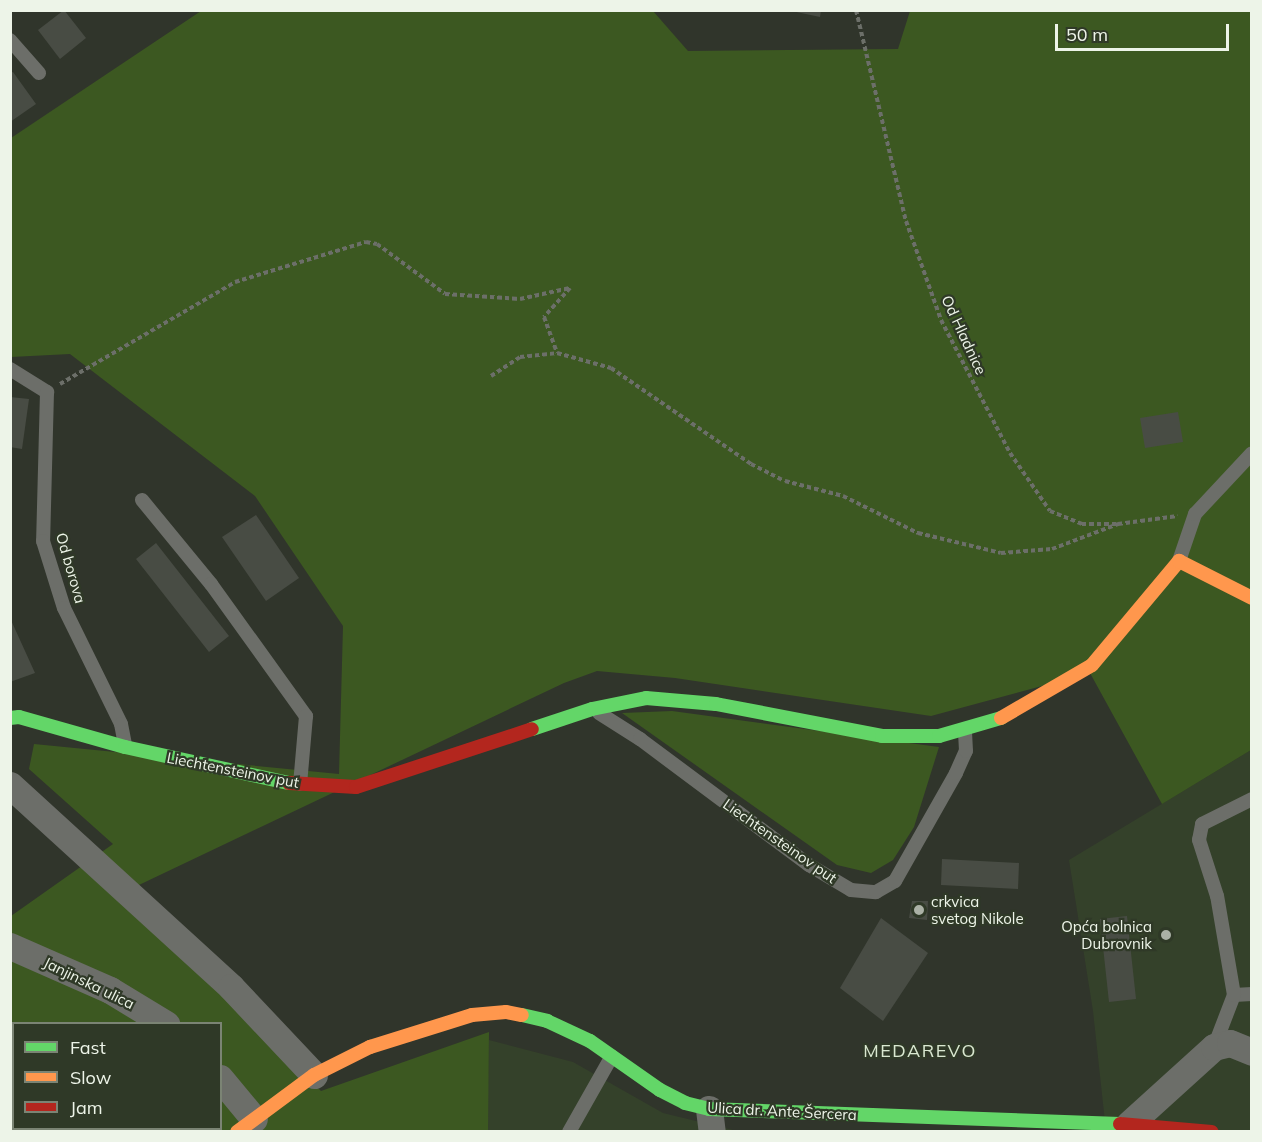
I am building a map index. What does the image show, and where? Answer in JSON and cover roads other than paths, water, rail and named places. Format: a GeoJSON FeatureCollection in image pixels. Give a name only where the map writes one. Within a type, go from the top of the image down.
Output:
{"type":"FeatureCollection","features":[{"type":"Feature","properties":{"kind":"street","name":"Liechtensteinov put"},"geometry":{"type":"LineString","coordinates":[[10,718],[48,724],[125,747],[300,784],[356,787],[592,709],[646,698],[716,704],[882,736],[939,736],[965,731],[1034,701],[1092,665],[1179,561]]}},
{"type":"Feature","properties":{"kind":"street"},"geometry":{"type":"LineString","coordinates":[[1179,561],[1251,598]]}},
{"type":"Feature","properties":{"kind":"street"},"geometry":{"type":"LineString","coordinates":[[10,785],[231,987],[314,1075]]}},
{"type":"Feature","properties":{"kind":"street","name":"Janjinska ulica"},"geometry":{"type":"LineString","coordinates":[[10,946],[110,990],[164,1022]]}},
{"type":"Feature","properties":{"kind":"street","name":"Ulica dr. Ante Šercera"},"geometry":{"type":"LineString","coordinates":[[245,1125],[314,1075],[413,1032],[472,1015],[506,1012],[547,1021],[612,1056],[660,1090],[686,1103],[711,1120],[1129,1124],[1212,1131]]}},
{"type":"Feature","properties":{"kind":"street"},"geometry":{"type":"LineString","coordinates":[[1129,1124],[1214,1047],[1230,1043],[1251,1052]]}},
{"type":"Feature","properties":{"kind":"street"},"geometry":{"type":"LineString","coordinates":[[222,1082],[245,1125]]}},
{"type":"Feature","properties":{"kind":"lane"},"geometry":{"type":"LineString","coordinates":[[10,40],[39,73]]}},
{"type":"Feature","properties":{"kind":"lane","name":"Od borova"},"geometry":{"type":"LineString","coordinates":[[10,369],[46,392],[43,541],[64,608],[121,724],[125,747]]}},
{"type":"Feature","properties":{"kind":"lane","name":"Liechtensteinov put"},"geometry":{"type":"LineString","coordinates":[[1179,561],[1195,514],[1251,453]]}},
{"type":"Feature","properties":{"kind":"lane"},"geometry":{"type":"LineString","coordinates":[[142,500],[211,584],[306,716],[300,784]]}},
{"type":"Feature","properties":{"kind":"lane","name":"Liechtensteinov put"},"geometry":{"type":"LineString","coordinates":[[592,709],[640,739],[809,865],[851,890],[876,892],[895,881],[957,773],[966,750],[965,731]]}},
{"type":"Feature","properties":{"kind":"lane"},"geometry":{"type":"LineString","coordinates":[[1214,1047],[1234,995],[1217,896],[1199,840],[1202,824],[1251,799]]}},
{"type":"Feature","properties":{"kind":"lane"},"geometry":{"type":"LineString","coordinates":[[1234,995],[1251,994]]}},
{"type":"Feature","properties":{"kind":"lane"},"geometry":{"type":"LineString","coordinates":[[569,1131],[612,1056]]}},
{"type":"Feature","properties":{"kind":"place","name":"crkvica svetog Nikole"},"geometry":{"type":"Point","coordinates":[919,910]}},
{"type":"Feature","properties":{"kind":"place","name":"Opća bolnica Dubrovnik"},"geometry":{"type":"Point","coordinates":[1166,935]}},
{"type":"Feature","properties":{"kind":"district","name":"MEDAREVO"},"geometry":{"type":"Point","coordinates":[920,1051]}}]}
